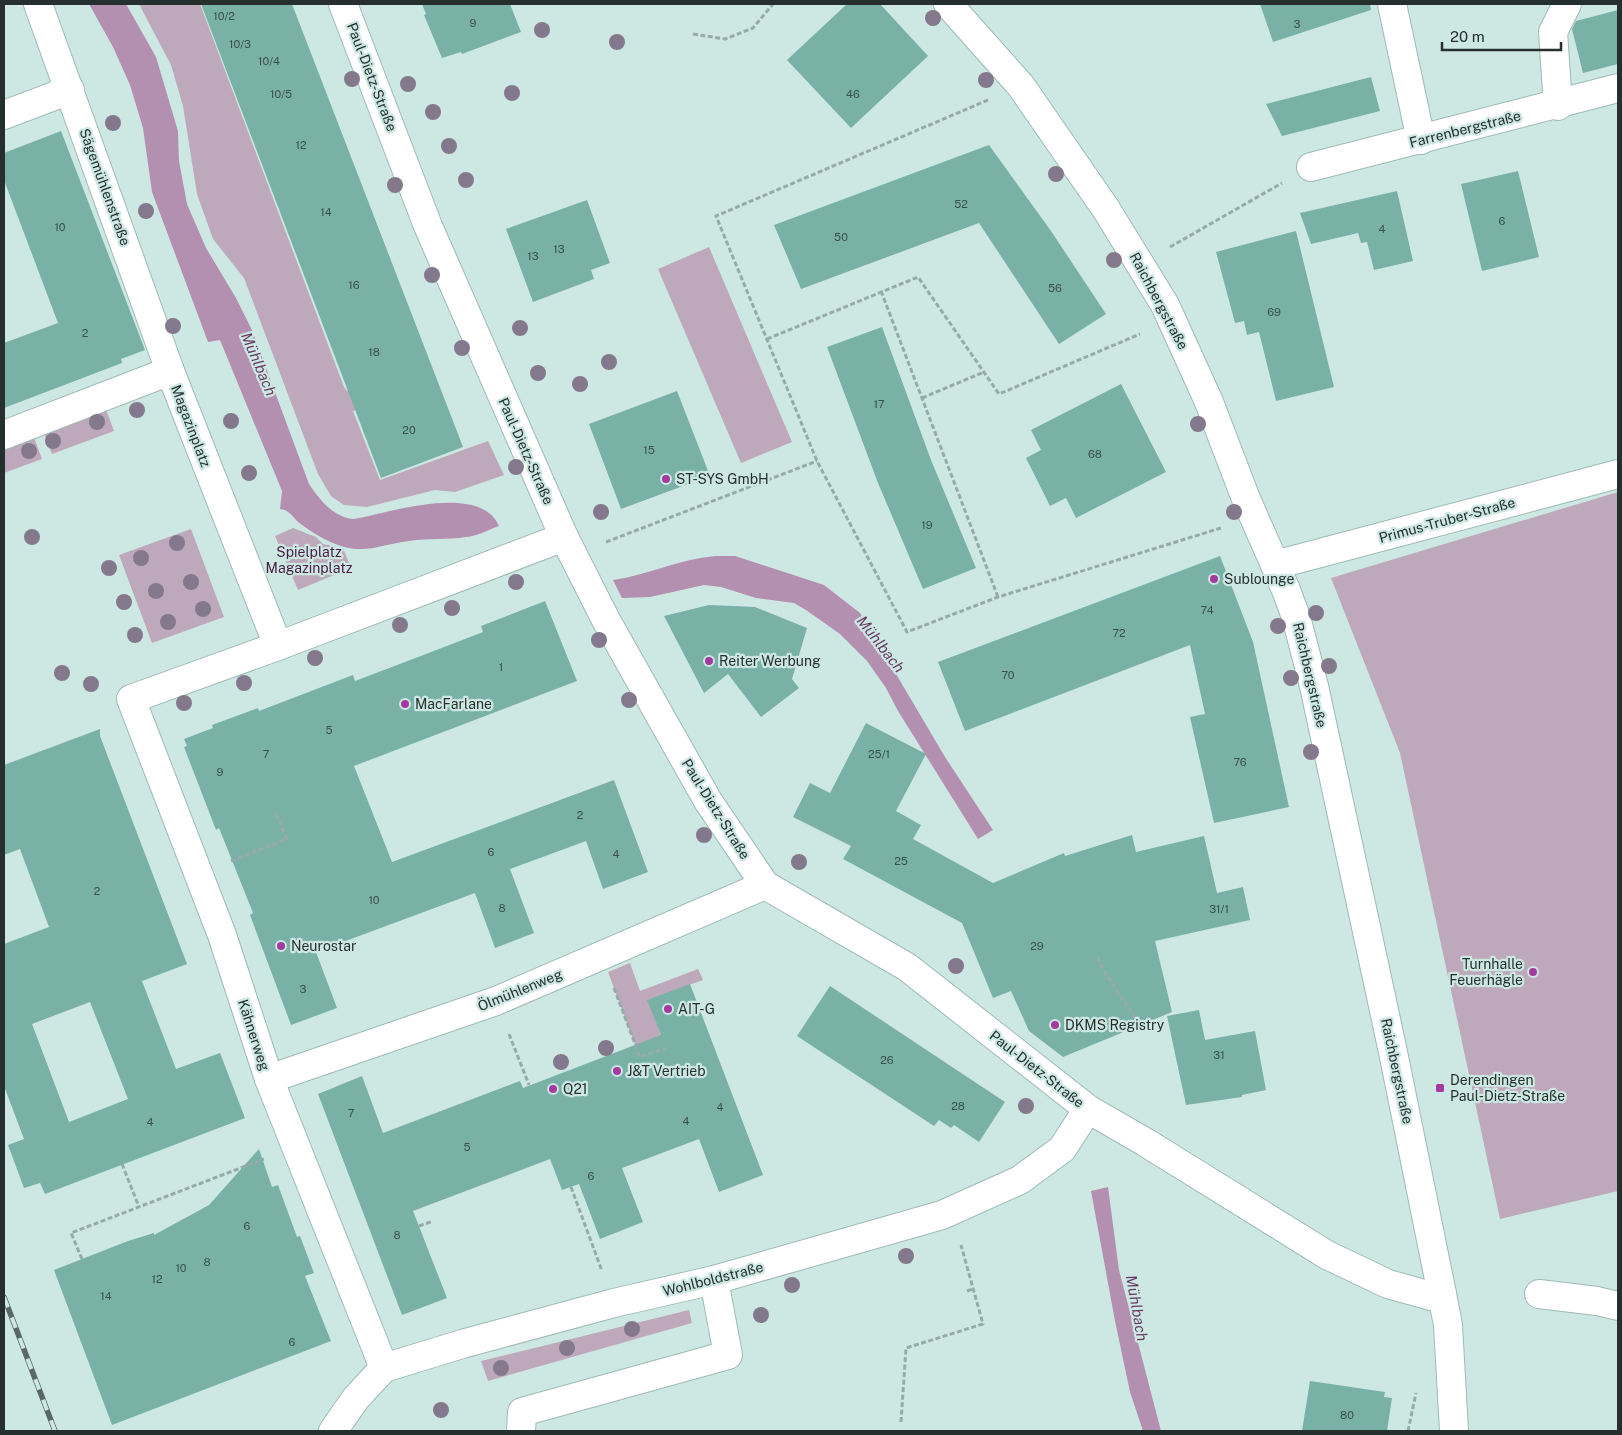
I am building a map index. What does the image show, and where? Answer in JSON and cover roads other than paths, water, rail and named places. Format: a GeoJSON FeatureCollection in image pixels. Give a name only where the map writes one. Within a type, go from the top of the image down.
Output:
{"type":"FeatureCollection","features":[{"type":"Feature","properties":{"kind":"street","name":"Sägemühlenstraße"},"geometry":{"type":"LineString","coordinates":[[38,4],[170,371]]}},
{"type":"Feature","properties":{"kind":"street","name":"Paul-Dietz-Straße"},"geometry":{"type":"LineString","coordinates":[[343,4],[428,226],[569,546],[606,620],[708,801],[765,886],[907,967],[1088,1109],[1154,1147],[1326,1254],[1396,1286],[1432,1296],[1442,1294]]}},
{"type":"Feature","properties":{"kind":"street","name":"Raichbergstraße"},"geometry":{"type":"LineString","coordinates":[[948,4],[1021,86],[1074,160],[1140,263],[1172,320],[1209,402],[1254,518],[1296,617],[1314,686],[1395,1061],[1442,1294],[1448,1325],[1454,1431]]}},
{"type":"Feature","properties":{"kind":"street"},"geometry":{"type":"LineString","coordinates":[[1392,4],[1421,140]]}},
{"type":"Feature","properties":{"kind":"street"},"geometry":{"type":"LineString","coordinates":[[1558,106],[1553,32],[1567,4]]}},
{"type":"Feature","properties":{"kind":"street","name":"Farrenbergstraße"},"geometry":{"type":"LineString","coordinates":[[1311,167],[1558,106],[1618,88]]}},
{"type":"Feature","properties":{"kind":"street"},"geometry":{"type":"LineString","coordinates":[[4,115],[70,90]]}},
{"type":"Feature","properties":{"kind":"street","name":"Magazinplatz"},"geometry":{"type":"LineString","coordinates":[[4,435],[170,371],[278,646]]}},
{"type":"Feature","properties":{"kind":"street","name":"Primus-Truber-Straße"},"geometry":{"type":"LineString","coordinates":[[1275,565],[1618,474]]}},
{"type":"Feature","properties":{"kind":"street"},"geometry":{"type":"LineString","coordinates":[[278,646],[569,546]]}},
{"type":"Feature","properties":{"kind":"street","name":"Kähnerweg"},"geometry":{"type":"LineString","coordinates":[[278,646],[131,699],[222,935],[268,1079],[384,1368]]}},
{"type":"Feature","properties":{"kind":"street","name":"Ölmühlenweg"},"geometry":{"type":"LineString","coordinates":[[268,1079],[496,1001],[765,886]]}},
{"type":"Feature","properties":{"kind":"street","name":"Wohlboldstraße"},"geometry":{"type":"LineString","coordinates":[[333,1431],[356,1398],[384,1368],[462,1344],[614,1303],[714,1280],[951,1211],[1020,1180],[1062,1149],[1088,1109]]}},
{"type":"Feature","properties":{"kind":"street"},"geometry":{"type":"LineString","coordinates":[[521,1431],[522,1412],[728,1355],[714,1280]]}},
{"type":"Feature","properties":{"kind":"street"},"geometry":{"type":"LineString","coordinates":[[1538,1294],[1597,1301],[1618,1306]]}},
{"type":"Feature","properties":{"kind":"water","name":"Mühlbach"},"geometry":{"type":"Polygon","coordinates":[[[89,4],[126,4],[156,57],[178,131],[179,161],[187,204],[206,248],[236,298],[252,330],[309,484],[317,496],[328,507],[347,518],[354,519],[410,507],[454,503],[473,506],[489,513],[499,526],[470,536],[416,540],[374,548],[357,549],[338,545],[322,538],[298,522],[288,512],[280,509],[282,491],[220,340],[208,342],[152,192],[143,128],[130,85],[113,47],[89,4]]]}},
{"type":"Feature","properties":{"kind":"water"},"geometry":{"type":"Polygon","coordinates":[[[715,556],[735,556],[824,585],[860,613],[945,757],[993,830],[978,839],[898,711],[886,688],[867,661],[840,634],[806,610],[794,603],[756,598],[721,587],[704,585],[650,597],[622,598],[613,580],[639,575],[689,560],[715,556]]]}},
{"type":"Feature","properties":{"kind":"water"},"geometry":{"type":"Polygon","coordinates":[[[1108,1187],[1119,1270],[1161,1431],[1143,1431],[1130,1392],[1091,1191],[1108,1187]]]}},
{"type":"Feature","properties":{"kind":"railway"},"geometry":{"type":"LineString","coordinates":[[4,1297],[55,1431]]}},
{"type":"Feature","properties":{"kind":"place","name":"ST-SYS GmbH"},"geometry":{"type":"Point","coordinates":[666,479]}},
{"type":"Feature","properties":{"kind":"place","name":"Sublounge"},"geometry":{"type":"Point","coordinates":[1214,579]}},
{"type":"Feature","properties":{"kind":"place","name":"Reiter Werbung"},"geometry":{"type":"Point","coordinates":[709,661]}},
{"type":"Feature","properties":{"kind":"place","name":"MacFarlane"},"geometry":{"type":"Point","coordinates":[405,704]}},
{"type":"Feature","properties":{"kind":"place","name":"Neurostar"},"geometry":{"type":"Point","coordinates":[281,946]}},
{"type":"Feature","properties":{"kind":"place","name":"Turnhalle Feuerhägle"},"geometry":{"type":"Point","coordinates":[1533,972]}},
{"type":"Feature","properties":{"kind":"place","name":"AIT-G"},"geometry":{"type":"Point","coordinates":[668,1009]}},
{"type":"Feature","properties":{"kind":"place","name":"DKMS Registry"},"geometry":{"type":"Point","coordinates":[1055,1025]}},
{"type":"Feature","properties":{"kind":"place","name":"J&T Vertrieb"},"geometry":{"type":"Point","coordinates":[617,1071]}},
{"type":"Feature","properties":{"kind":"place","name":"Derendingen Paul-Dietz-Straße"},"geometry":{"type":"Point","coordinates":[1440,1088]}},
{"type":"Feature","properties":{"kind":"place","name":"Q21"},"geometry":{"type":"Point","coordinates":[553,1089]}},
{"type":"Feature","properties":{"kind":"park label","name":"Spielplatz Magazinplatz"},"geometry":{"type":"Point","coordinates":[309,560]}}]}
